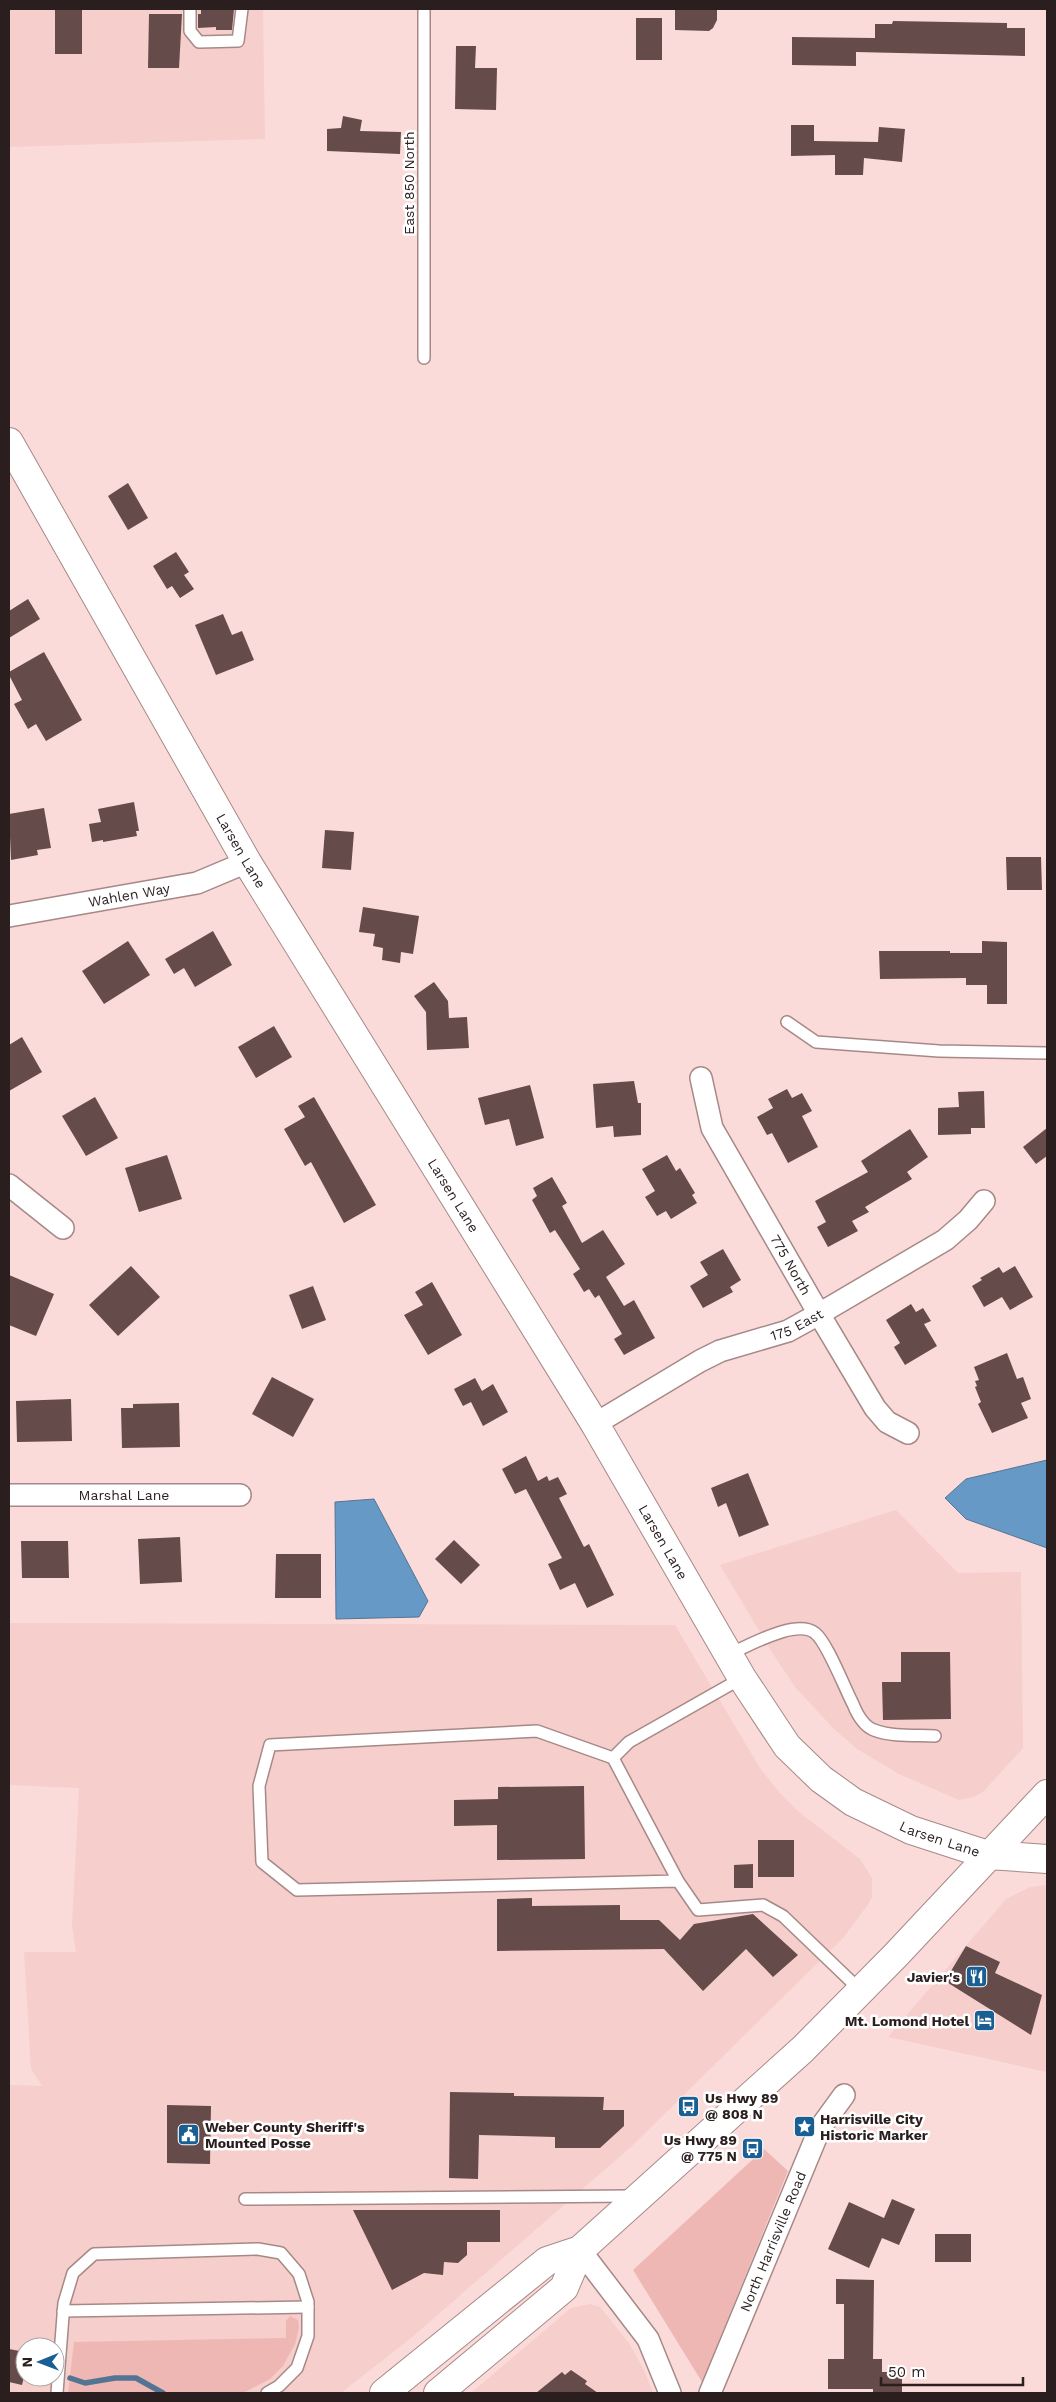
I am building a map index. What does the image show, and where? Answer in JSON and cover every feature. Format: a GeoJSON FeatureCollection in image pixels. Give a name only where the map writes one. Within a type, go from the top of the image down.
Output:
{"type":"FeatureCollection","features":[{"type":"Feature","properties":{"kind":"main road","name":"Larsen Lane"},"geometry":{"type":"LineString","coordinates":[[9,442],[247,862],[595,1424],[736,1666],[787,1746],[821,1779],[853,1802],[911,1830],[988,1855],[1047,1859]]}},
{"type":"Feature","properties":{"kind":"main road"},"geometry":{"type":"LineString","coordinates":[[384,2393],[547,2261],[580,2250],[642,2196],[803,2049],[895,1956],[1047,1794]]}},
{"type":"Feature","properties":{"kind":"main road"},"geometry":{"type":"LineString","coordinates":[[438,2393],[564,2288],[580,2250]]}},
{"type":"Feature","properties":{"kind":"street","name":"Wahlen Way"},"geometry":{"type":"LineString","coordinates":[[9,916],[197,883],[247,862]]}},
{"type":"Feature","properties":{"kind":"street","name":"775 North"},"geometry":{"type":"LineString","coordinates":[[701,1078],[712,1128],[819,1314],[875,1408],[887,1422],[908,1433]]}},
{"type":"Feature","properties":{"kind":"street"},"geometry":{"type":"LineString","coordinates":[[9,1185],[63,1228]]}},
{"type":"Feature","properties":{"kind":"street","name":"175 East"},"geometry":{"type":"LineString","coordinates":[[595,1424],[700,1361],[720,1352],[788,1331],[819,1314],[945,1240],[968,1220],[984,1201]]}},
{"type":"Feature","properties":{"kind":"street","name":"Marshal Lane"},"geometry":{"type":"LineString","coordinates":[[9,1495],[240,1495]]}},
{"type":"Feature","properties":{"kind":"street","name":"North Harrisville Road"},"geometry":{"type":"LineString","coordinates":[[710,2393],[820,2128],[844,2096]]}},
{"type":"Feature","properties":{"kind":"street"},"geometry":{"type":"LineString","coordinates":[[580,2250],[648,2339],[670,2393]]}},
{"type":"Feature","properties":{"kind":"lane"},"geometry":{"type":"LineString","coordinates":[[190,9],[190,31],[199,42],[238,41],[242,9]]}},
{"type":"Feature","properties":{"kind":"lane","name":"East 850 North"},"geometry":{"type":"LineString","coordinates":[[424,9],[424,358]]}},
{"type":"Feature","properties":{"kind":"lane"},"geometry":{"type":"LineString","coordinates":[[787,1022],[816,1042],[939,1052],[1047,1054]]}},
{"type":"Feature","properties":{"kind":"lane"},"geometry":{"type":"LineString","coordinates":[[613,1758],[629,1742],[782,1631],[804,1628],[816,1633],[826,1648],[864,1724],[873,1730],[885,1733],[935,1736]]}},
{"type":"Feature","properties":{"kind":"lane"},"geometry":{"type":"LineString","coordinates":[[678,1881],[297,1890],[262,1862],[259,1786],[270,1746],[537,1731],[613,1758],[678,1881],[698,1910],[763,1905],[783,1916],[860,1990]]}},
{"type":"Feature","properties":{"kind":"lane"},"geometry":{"type":"LineString","coordinates":[[245,2199],[642,2196]]}},
{"type":"Feature","properties":{"kind":"lane"},"geometry":{"type":"LineString","coordinates":[[57,2393],[63,2311],[73,2273],[94,2254],[258,2249],[281,2253],[299,2274],[308,2302],[308,2336],[297,2368],[279,2386],[268,2393]]}},
{"type":"Feature","properties":{"kind":"lane"},"geometry":{"type":"LineString","coordinates":[[63,2311],[308,2307]]}},
{"type":"Feature","properties":{"kind":"shaded area"},"geometry":{"type":"Polygon","coordinates":[[[9,9],[263,9],[265,139],[9,147],[9,9]]]}},
{"type":"Feature","properties":{"kind":"shaded area"},"geometry":{"type":"Polygon","coordinates":[[[896,1510],[958,1573],[1021,1572],[1023,1748],[984,1791],[974,1797],[959,1800],[899,1774],[857,1749],[833,1728],[795,1687],[720,1565],[896,1510]]]}},
{"type":"Feature","properties":{"kind":"shaded area"},"geometry":{"type":"Polygon","coordinates":[[[9,1623],[675,1625],[760,1768],[779,1792],[799,1812],[860,1859],[872,1878],[872,1897],[843,1938],[632,2146],[411,2338],[341,2393],[9,2393],[9,2085],[42,2086],[31,2069],[24,1952],[76,1952],[72,1925],[79,1788],[9,1785],[9,1623]]]}},
{"type":"Feature","properties":{"kind":"shaded area"},"geometry":{"type":"Polygon","coordinates":[[[1047,1885],[1047,2072],[888,2037],[1006,1899],[1030,1887],[1047,1885]]]}},
{"type":"Feature","properties":{"kind":"shaded area"},"geometry":{"type":"Polygon","coordinates":[[[764,2149],[788,2171],[702,2382],[633,2270],[764,2149]]]}},
{"type":"Feature","properties":{"kind":"shaded area"},"geometry":{"type":"Polygon","coordinates":[[[590,2304],[600,2307],[629,2343],[644,2370],[653,2393],[471,2393],[571,2308],[590,2304]]]}},
{"type":"Feature","properties":{"kind":"shaded area"},"geometry":{"type":"Polygon","coordinates":[[[290,2316],[298,2320],[299,2328],[295,2344],[283,2366],[270,2379],[243,2393],[68,2393],[74,2342],[286,2338],[286,2321],[290,2316]]]}},
{"type":"Feature","properties":{"kind":"water"},"geometry":{"type":"Polygon","coordinates":[[[1047,1460],[1047,1548],[966,1519],[945,1498],[966,1479],[1047,1460]]]}},
{"type":"Feature","properties":{"kind":"water"},"geometry":{"type":"Polygon","coordinates":[[[374,1499],[428,1601],[419,1617],[336,1619],[335,1502],[374,1499]]]}},
{"type":"Feature","properties":{"kind":"building"},"geometry":{"type":"Polygon","coordinates":[[[55,9],[82,9],[82,54],[55,54],[55,9]]]}},
{"type":"Feature","properties":{"kind":"building"},"geometry":{"type":"Polygon","coordinates":[[[201,9],[234,9],[232,30],[216,30],[216,27],[198,28],[198,14],[201,14],[201,9]]]}},
{"type":"Feature","properties":{"kind":"building"},"geometry":{"type":"Polygon","coordinates":[[[675,9],[717,9],[717,20],[709,31],[675,30],[675,9]]]}},
{"type":"Feature","properties":{"kind":"building"},"geometry":{"type":"Polygon","coordinates":[[[149,14],[182,14],[179,68],[148,68],[149,14]]]}},
{"type":"Feature","properties":{"kind":"building"},"geometry":{"type":"Polygon","coordinates":[[[636,18],[662,18],[662,60],[636,60],[636,18]]]}},
{"type":"Feature","properties":{"kind":"building"},"geometry":{"type":"Polygon","coordinates":[[[893,21],[1007,23],[1007,28],[1025,28],[1025,56],[856,52],[856,66],[792,65],[792,37],[875,38],[875,24],[892,24],[893,21]]]}},
{"type":"Feature","properties":{"kind":"building"},"geometry":{"type":"Polygon","coordinates":[[[456,46],[476,46],[475,68],[497,68],[496,110],[455,109],[456,46]]]}},
{"type":"Feature","properties":{"kind":"building"},"geometry":{"type":"Polygon","coordinates":[[[343,116],[362,120],[360,131],[401,132],[400,154],[327,151],[327,129],[341,128],[343,116]]]}},
{"type":"Feature","properties":{"kind":"building"},"geometry":{"type":"Polygon","coordinates":[[[791,125],[814,125],[814,141],[878,142],[879,127],[905,129],[902,162],[864,158],[863,175],[835,175],[835,155],[791,156],[791,125]]]}},
{"type":"Feature","properties":{"kind":"building"},"geometry":{"type":"Polygon","coordinates":[[[128,483],[148,518],[128,530],[108,496],[128,483]]]}},
{"type":"Feature","properties":{"kind":"building"},"geometry":{"type":"Polygon","coordinates":[[[176,552],[189,572],[184,575],[194,589],[180,598],[172,586],[167,589],[153,566],[176,552]]]}},
{"type":"Feature","properties":{"kind":"building"},"geometry":{"type":"Polygon","coordinates":[[[28,599],[40,619],[9,638],[9,611],[28,599]]]}},
{"type":"Feature","properties":{"kind":"building"},"geometry":{"type":"Polygon","coordinates":[[[223,614],[232,635],[242,631],[254,660],[216,675],[195,625],[223,614]]]}},
{"type":"Feature","properties":{"kind":"building"},"geometry":{"type":"Polygon","coordinates":[[[44,652],[82,720],[46,741],[36,724],[28,729],[14,704],[22,700],[9,675],[9,672],[44,652]]]}},
{"type":"Feature","properties":{"kind":"building"},"geometry":{"type":"Polygon","coordinates":[[[134,802],[139,831],[136,831],[137,836],[92,842],[89,824],[101,822],[98,809],[134,802]]]}},
{"type":"Feature","properties":{"kind":"building"},"geometry":{"type":"Polygon","coordinates":[[[44,808],[51,848],[37,850],[38,855],[11,860],[9,814],[44,808]]]}},
{"type":"Feature","properties":{"kind":"building"},"geometry":{"type":"Polygon","coordinates":[[[325,830],[354,832],[351,870],[322,868],[325,830]]]}},
{"type":"Feature","properties":{"kind":"building"},"geometry":{"type":"Polygon","coordinates":[[[1006,857],[1041,857],[1042,890],[1007,890],[1006,857]]]}},
{"type":"Feature","properties":{"kind":"building"},"geometry":{"type":"Polygon","coordinates":[[[363,907],[419,916],[413,954],[401,952],[400,963],[382,960],[383,948],[373,946],[375,934],[359,932],[363,907]]]}},
{"type":"Feature","properties":{"kind":"building"},"geometry":{"type":"Polygon","coordinates":[[[213,931],[232,965],[195,987],[184,968],[174,974],[165,959],[213,931]]]}},
{"type":"Feature","properties":{"kind":"building"},"geometry":{"type":"Polygon","coordinates":[[[128,941],[150,975],[104,1004],[82,971],[128,941]]]}},
{"type":"Feature","properties":{"kind":"building"},"geometry":{"type":"Polygon","coordinates":[[[982,941],[1007,942],[1007,1004],[987,1004],[987,985],[966,985],[966,978],[880,979],[879,951],[982,953],[982,941]]]}},
{"type":"Feature","properties":{"kind":"building"},"geometry":{"type":"Polygon","coordinates":[[[434,982],[448,1001],[449,1018],[467,1017],[469,1048],[427,1050],[426,1012],[414,996],[434,982]]]}},
{"type":"Feature","properties":{"kind":"building"},"geometry":{"type":"Polygon","coordinates":[[[274,1026],[292,1057],[256,1078],[238,1047],[274,1026]]]}},
{"type":"Feature","properties":{"kind":"building"},"geometry":{"type":"Polygon","coordinates":[[[22,1037],[42,1072],[9,1091],[9,1045],[22,1037]]]}},
{"type":"Feature","properties":{"kind":"building"},"geometry":{"type":"Polygon","coordinates":[[[634,1081],[638,1103],[641,1103],[641,1135],[614,1137],[613,1126],[596,1128],[593,1084],[634,1081]]]}},
{"type":"Feature","properties":{"kind":"building"},"geometry":{"type":"Polygon","coordinates":[[[530,1085],[544,1138],[516,1146],[509,1119],[485,1125],[478,1098],[530,1085]]]}},
{"type":"Feature","properties":{"kind":"building"},"geometry":{"type":"Polygon","coordinates":[[[787,1089],[792,1098],[802,1093],[812,1111],[802,1116],[818,1147],[788,1163],[772,1133],[767,1135],[757,1117],[773,1108],[768,1099],[787,1089]]]}},
{"type":"Feature","properties":{"kind":"building"},"geometry":{"type":"Polygon","coordinates":[[[984,1091],[985,1128],[971,1128],[971,1134],[938,1135],[938,1108],[959,1107],[958,1092],[984,1091]]]}},
{"type":"Feature","properties":{"kind":"building"},"geometry":{"type":"Polygon","coordinates":[[[95,1097],[118,1138],[86,1156],[62,1116],[95,1097]]]}},
{"type":"Feature","properties":{"kind":"building"},"geometry":{"type":"Polygon","coordinates":[[[314,1097],[376,1205],[344,1223],[311,1162],[305,1166],[284,1129],[305,1117],[298,1106],[314,1097]]]}},
{"type":"Feature","properties":{"kind":"building"},"geometry":{"type":"Polygon","coordinates":[[[1047,1128],[1047,1156],[1036,1164],[1023,1147],[1047,1128]]]}},
{"type":"Feature","properties":{"kind":"building"},"geometry":{"type":"Polygon","coordinates":[[[910,1129],[928,1157],[907,1172],[912,1179],[865,1207],[869,1212],[852,1221],[858,1231],[828,1247],[817,1227],[826,1222],[815,1201],[868,1172],[861,1161],[910,1129]]]}},
{"type":"Feature","properties":{"kind":"building"},"geometry":{"type":"Polygon","coordinates":[[[167,1155],[182,1199],[139,1212],[125,1168],[167,1155]]]}},
{"type":"Feature","properties":{"kind":"building"},"geometry":{"type":"Polygon","coordinates":[[[667,1155],[676,1171],[680,1168],[695,1193],[692,1195],[697,1203],[671,1219],[666,1211],[657,1216],[645,1197],[655,1191],[642,1169],[667,1155]]]}},
{"type":"Feature","properties":{"kind":"building"},"geometry":{"type":"Polygon","coordinates":[[[552,1177],[567,1203],[562,1206],[582,1243],[603,1230],[625,1264],[606,1277],[624,1306],[634,1300],[655,1338],[624,1355],[614,1339],[622,1334],[599,1295],[595,1298],[589,1289],[584,1292],[573,1274],[580,1269],[555,1230],[550,1233],[532,1200],[537,1196],[533,1188],[552,1177]]]}},
{"type":"Feature","properties":{"kind":"building"},"geometry":{"type":"Polygon","coordinates":[[[723,1249],[741,1280],[730,1287],[733,1292],[703,1308],[690,1286],[708,1275],[700,1262],[723,1249]]]}},
{"type":"Feature","properties":{"kind":"building"},"geometry":{"type":"Polygon","coordinates":[[[131,1266],[160,1297],[118,1336],[89,1305],[131,1266]]]}},
{"type":"Feature","properties":{"kind":"building"},"geometry":{"type":"Polygon","coordinates":[[[1015,1266],[1033,1297],[1010,1310],[1002,1297],[984,1307],[972,1286],[982,1280],[980,1278],[999,1267],[1003,1273],[1015,1266]]]}},
{"type":"Feature","properties":{"kind":"building"},"geometry":{"type":"Polygon","coordinates":[[[9,1275],[54,1294],[36,1336],[9,1325],[9,1275]]]}},
{"type":"Feature","properties":{"kind":"building"},"geometry":{"type":"Polygon","coordinates":[[[432,1282],[462,1335],[428,1355],[404,1315],[423,1305],[415,1292],[432,1282]]]}},
{"type":"Feature","properties":{"kind":"building"},"geometry":{"type":"Polygon","coordinates":[[[313,1286],[326,1320],[302,1329],[289,1295],[313,1286]]]}},
{"type":"Feature","properties":{"kind":"building"},"geometry":{"type":"Polygon","coordinates":[[[911,1304],[916,1312],[923,1308],[931,1321],[924,1324],[937,1346],[905,1365],[894,1347],[900,1343],[886,1320],[911,1304]]]}},
{"type":"Feature","properties":{"kind":"building"},"geometry":{"type":"Polygon","coordinates":[[[1007,1353],[1017,1379],[1023,1377],[1031,1399],[1021,1403],[1028,1418],[992,1433],[978,1404],[981,1402],[975,1387],[977,1386],[975,1381],[979,1380],[974,1367],[1007,1353]]]}},
{"type":"Feature","properties":{"kind":"building"},"geometry":{"type":"Polygon","coordinates":[[[272,1377],[314,1399],[293,1437],[252,1414],[272,1377]]]}},
{"type":"Feature","properties":{"kind":"building"},"geometry":{"type":"Polygon","coordinates":[[[475,1378],[482,1391],[493,1384],[508,1412],[483,1426],[471,1402],[463,1406],[454,1389],[475,1378]]]}},
{"type":"Feature","properties":{"kind":"building"},"geometry":{"type":"Polygon","coordinates":[[[71,1399],[72,1441],[17,1442],[16,1401],[71,1399]]]}},
{"type":"Feature","properties":{"kind":"building"},"geometry":{"type":"Polygon","coordinates":[[[179,1403],[180,1447],[122,1448],[121,1408],[133,1408],[133,1404],[179,1403]]]}},
{"type":"Feature","properties":{"kind":"building"},"geometry":{"type":"Polygon","coordinates":[[[526,1456],[538,1481],[547,1476],[549,1481],[558,1477],[567,1494],[559,1498],[584,1547],[589,1544],[614,1595],[587,1608],[575,1583],[560,1590],[548,1564],[562,1558],[526,1489],[515,1494],[502,1469],[526,1456]]]}},
{"type":"Feature","properties":{"kind":"building"},"geometry":{"type":"Polygon","coordinates":[[[748,1473],[769,1525],[739,1537],[726,1503],[718,1507],[711,1488],[748,1473]]]}},
{"type":"Feature","properties":{"kind":"building"},"geometry":{"type":"Polygon","coordinates":[[[180,1537],[182,1582],[140,1584],[138,1539],[180,1537]]]}},
{"type":"Feature","properties":{"kind":"building"},"geometry":{"type":"Polygon","coordinates":[[[454,1540],[480,1565],[461,1584],[435,1559],[454,1540]]]}},
{"type":"Feature","properties":{"kind":"building"},"geometry":{"type":"Polygon","coordinates":[[[21,1541],[68,1541],[69,1578],[22,1578],[21,1541]]]}},
{"type":"Feature","properties":{"kind":"building"},"geometry":{"type":"Polygon","coordinates":[[[276,1554],[321,1554],[321,1598],[275,1598],[276,1554]]]}},
{"type":"Feature","properties":{"kind":"building"},"geometry":{"type":"Polygon","coordinates":[[[901,1652],[950,1652],[951,1719],[883,1720],[882,1682],[901,1682],[901,1652]]]}},
{"type":"Feature","properties":{"kind":"building"},"geometry":{"type":"Polygon","coordinates":[[[584,1786],[585,1859],[497,1860],[497,1825],[454,1826],[454,1800],[498,1799],[498,1787],[584,1786]]]}},
{"type":"Feature","properties":{"kind":"building"},"geometry":{"type":"Polygon","coordinates":[[[758,1840],[794,1840],[794,1877],[758,1877],[758,1840]]]}},
{"type":"Feature","properties":{"kind":"building"},"geometry":{"type":"Polygon","coordinates":[[[753,1864],[753,1888],[734,1888],[734,1865],[753,1864]]]}},
{"type":"Feature","properties":{"kind":"building"},"geometry":{"type":"Polygon","coordinates":[[[532,1898],[532,1906],[620,1905],[620,1920],[659,1920],[680,1940],[694,1924],[753,1914],[798,1955],[773,1977],[746,1949],[703,1991],[664,1949],[497,1951],[497,1899],[532,1898]]]}},
{"type":"Feature","properties":{"kind":"building","name":"Javier's"},"geometry":{"type":"Polygon","coordinates":[[[966,1946],[1000,1962],[995,1973],[1042,1995],[1031,2035],[945,1981],[966,1946]]]}},
{"type":"Feature","properties":{"kind":"building"},"geometry":{"type":"Polygon","coordinates":[[[450,2092],[514,2093],[514,2096],[604,2097],[603,2110],[624,2110],[624,2126],[600,2148],[555,2148],[555,2137],[479,2135],[478,2179],[449,2178],[450,2092]]]}},
{"type":"Feature","properties":{"kind":"building","name":"Weber County Sheriff's Mounted Posse"},"geometry":{"type":"Polygon","coordinates":[[[167,2105],[211,2106],[210,2164],[167,2163],[167,2105]]]}},
{"type":"Feature","properties":{"kind":"building"},"geometry":{"type":"Polygon","coordinates":[[[892,2199],[915,2209],[899,2245],[882,2238],[869,2268],[828,2249],[849,2202],[884,2218],[892,2199]]]}},
{"type":"Feature","properties":{"kind":"building"},"geometry":{"type":"Polygon","coordinates":[[[353,2210],[500,2210],[500,2242],[467,2242],[467,2255],[458,2263],[444,2262],[443,2275],[424,2273],[392,2290],[353,2210]]]}},
{"type":"Feature","properties":{"kind":"building"},"geometry":{"type":"Polygon","coordinates":[[[935,2234],[971,2234],[971,2262],[935,2262],[935,2234]]]}},
{"type":"Feature","properties":{"kind":"building"},"geometry":{"type":"Polygon","coordinates":[[[836,2279],[874,2280],[873,2359],[882,2359],[882,2372],[902,2372],[902,2393],[873,2393],[873,2389],[828,2389],[828,2359],[844,2359],[844,2304],[836,2304],[836,2279]]]}},
{"type":"Feature","properties":{"kind":"building"},"geometry":{"type":"Polygon","coordinates":[[[9,2349],[15,2350],[15,2383],[9,2382],[9,2349]]]}},
{"type":"Feature","properties":{"kind":"building"},"geometry":{"type":"Polygon","coordinates":[[[571,2370],[587,2381],[585,2384],[598,2393],[536,2393],[562,2372],[565,2375],[571,2370]]]}},
{"type":"Feature","properties":{"kind":"waterway"},"geometry":{"type":"LineString","coordinates":[[70,2378],[85,2383],[115,2378],[136,2378],[163,2393]]}},
{"type":"Feature","properties":{"kind":"place","name":"Javier's"},"geometry":{"type":"Point","coordinates":[976,1977]}},
{"type":"Feature","properties":{"kind":"place","name":"Mt. Lomond Hotel"},"geometry":{"type":"Point","coordinates":[985,2021]}},
{"type":"Feature","properties":{"kind":"place","name":"Us Hwy 89 @ 808 N"},"geometry":{"type":"Point","coordinates":[689,2106]}},
{"type":"Feature","properties":{"kind":"place","name":"Harrisville City Historic Marker"},"geometry":{"type":"Point","coordinates":[804,2127]}},
{"type":"Feature","properties":{"kind":"place","name":"Weber County Sheriff's Mounted Posse"},"geometry":{"type":"Point","coordinates":[189,2135]}},
{"type":"Feature","properties":{"kind":"place","name":"Us Hwy 89 @ 775 N"},"geometry":{"type":"Point","coordinates":[753,2148]}}]}
